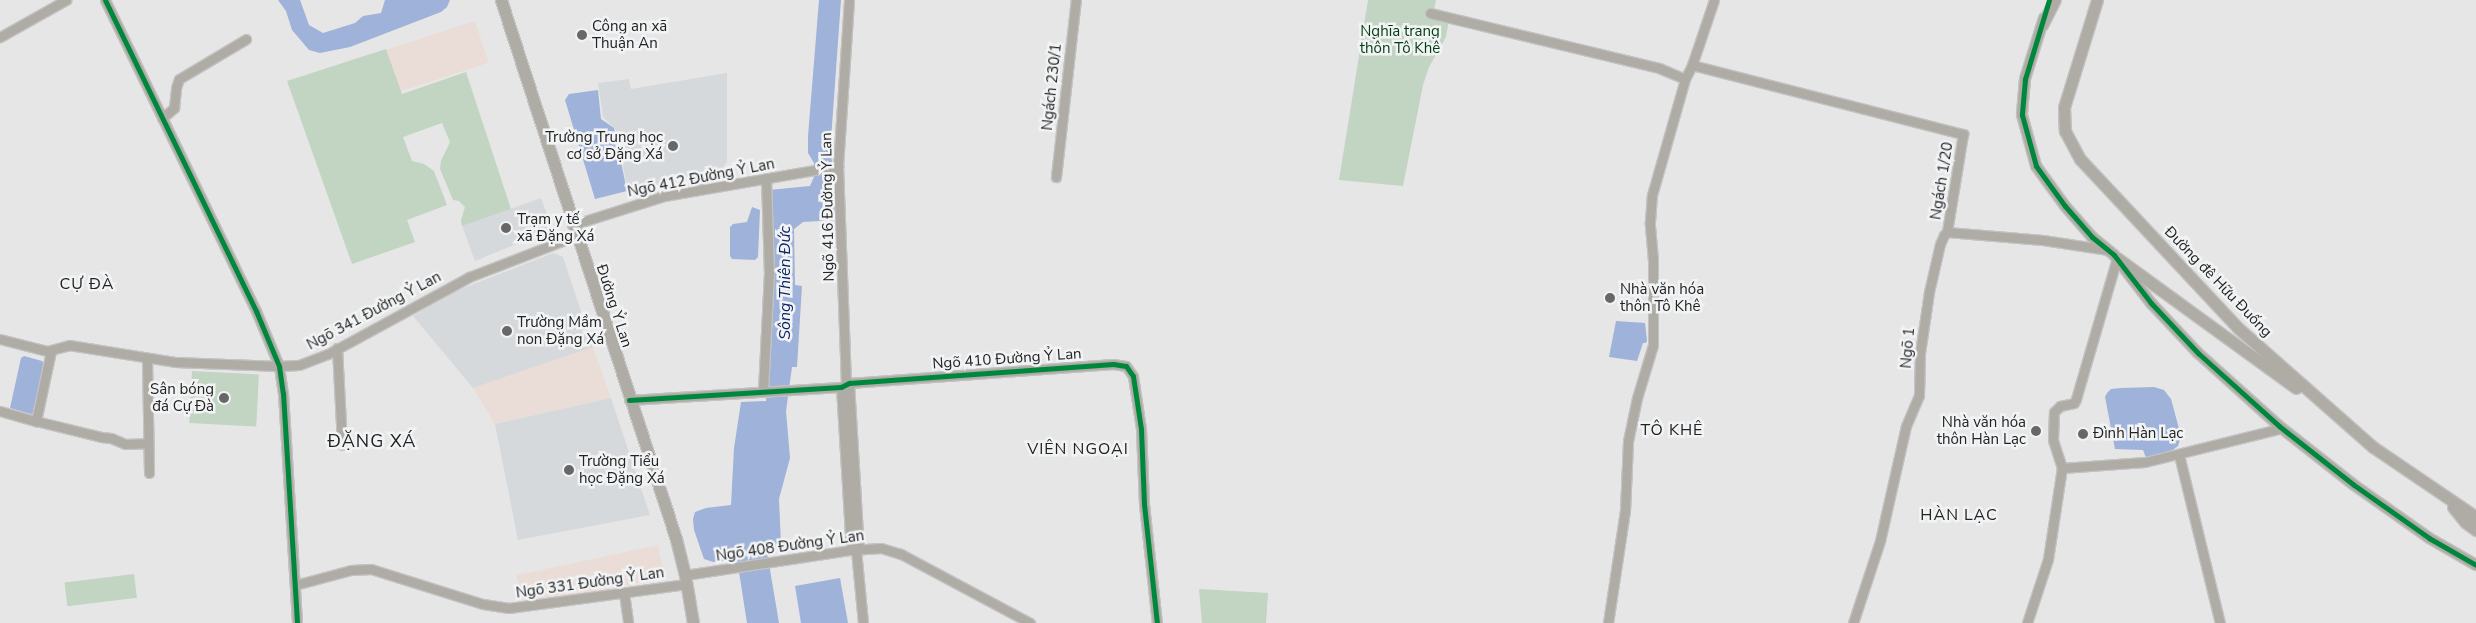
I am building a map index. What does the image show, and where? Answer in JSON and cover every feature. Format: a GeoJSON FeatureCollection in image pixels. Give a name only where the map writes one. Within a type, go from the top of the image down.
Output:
{"type":"FeatureCollection","features":[{"type":"Feature","properties":{"kind":"main road","name":"Đường Ỷ Lan"},"geometry":{"type":"LineString","coordinates":[[501,0],[574,230],[676,539],[686,580],[693,623]]}},
{"type":"Feature","properties":{"kind":"main road"},"geometry":{"type":"LineString","coordinates":[[2042,24],[2055,0]]}},
{"type":"Feature","properties":{"kind":"main road","name":"Đường đê Hữu Đuống"},"geometry":{"type":"LineString","coordinates":[[2097,0],[2064,107],[2066,131],[2080,159],[2238,328],[2373,447],[2443,497],[2476,517]]}},
{"type":"Feature","properties":{"kind":"main road"},"geometry":{"type":"LineString","coordinates":[[2117,258],[2348,426]]}},
{"type":"Feature","properties":{"kind":"main road"},"geometry":{"type":"LineString","coordinates":[[2443,497],[2465,522],[2476,530]]}},
{"type":"Feature","properties":{"kind":"street"},"geometry":{"type":"LineString","coordinates":[[0,37],[66,0]]}},
{"type":"Feature","properties":{"kind":"street"},"geometry":{"type":"LineString","coordinates":[[105,0],[256,311],[279,366],[284,410],[297,623]]}},
{"type":"Feature","properties":{"kind":"street","name":"Ngõ 416 Đường Ỷ Lan"},"geometry":{"type":"LineString","coordinates":[[848,0],[838,166],[845,385],[855,550],[863,623]]}},
{"type":"Feature","properties":{"kind":"street","name":"Ngách 230/1"},"geometry":{"type":"LineString","coordinates":[[1056,177],[1076,0]]}},
{"type":"Feature","properties":{"kind":"street"},"geometry":{"type":"LineString","coordinates":[[1608,623],[1625,511],[1628,436],[1653,345],[1651,204],[1685,79],[1692,65],[1714,0]]}},
{"type":"Feature","properties":{"kind":"street"},"geometry":{"type":"LineString","coordinates":[[2049,0],[2026,79],[2022,115],[2036,166],[2065,206],[2092,237],[2117,258],[2151,303],[2198,353],[2282,428],[2361,490],[2429,538],[2476,565]]}},
{"type":"Feature","properties":{"kind":"street"},"geometry":{"type":"LineString","coordinates":[[1430,13],[1659,68],[1685,79]]}},
{"type":"Feature","properties":{"kind":"street"},"geometry":{"type":"LineString","coordinates":[[162,118],[174,108],[179,79],[246,39]]}},
{"type":"Feature","properties":{"kind":"street","name":"Ngách 1/20"},"geometry":{"type":"LineString","coordinates":[[1692,65],[1963,134],[1948,232]]}},
{"type":"Feature","properties":{"kind":"street","name":"Ngõ 412 Đường Ỷ Lan"},"geometry":{"type":"LineString","coordinates":[[574,230],[664,196],[838,166]]}},
{"type":"Feature","properties":{"kind":"street"},"geometry":{"type":"LineString","coordinates":[[763,392],[769,274],[766,178]]}},
{"type":"Feature","properties":{"kind":"street","name":"Ngõ 341 Đường Ỷ Lan"},"geometry":{"type":"LineString","coordinates":[[0,339],[51,351],[69,345],[175,362],[279,366],[309,362],[469,277],[574,230]]}},
{"type":"Feature","properties":{"kind":"street"},"geometry":{"type":"LineString","coordinates":[[1948,232],[2069,242],[2108,250]]}},
{"type":"Feature","properties":{"kind":"street","name":"Ngõ 1"},"geometry":{"type":"LineString","coordinates":[[1853,623],[1880,541],[1906,426],[1919,396],[1920,353],[1929,292],[1940,244],[1948,232]]}},
{"type":"Feature","properties":{"kind":"street"},"geometry":{"type":"LineString","coordinates":[[2027,623],[2048,559],[2062,468],[2053,440],[2054,412],[2060,406],[2070,404],[2076,399],[2117,258]]}},
{"type":"Feature","properties":{"kind":"street"},"geometry":{"type":"LineString","coordinates":[[337,348],[342,445]]}},
{"type":"Feature","properties":{"kind":"street"},"geometry":{"type":"LineString","coordinates":[[36,421],[51,351]]}},
{"type":"Feature","properties":{"kind":"street"},"geometry":{"type":"LineString","coordinates":[[146,358],[148,473]]}},
{"type":"Feature","properties":{"kind":"street","name":"Ngõ 410 Đường Ỷ Lan"},"geometry":{"type":"LineString","coordinates":[[630,400],[793,390],[1118,364],[1129,368],[1134,384],[1142,435],[1144,504],[1157,623]]}},
{"type":"Feature","properties":{"kind":"street"},"geometry":{"type":"LineString","coordinates":[[0,411],[101,438],[111,438],[125,444],[148,443]]}},
{"type":"Feature","properties":{"kind":"street"},"geometry":{"type":"LineString","coordinates":[[2062,468],[2145,462],[2282,428]]}},
{"type":"Feature","properties":{"kind":"street"},"geometry":{"type":"LineString","coordinates":[[2178,454],[2220,623]]}},
{"type":"Feature","properties":{"kind":"street","name":"Ngõ 408 Đường Ỷ Lan"},"geometry":{"type":"LineString","coordinates":[[686,580],[719,570],[855,550],[881,548],[893,551],[1030,623]]}},
{"type":"Feature","properties":{"kind":"street","name":"Ngõ 331 Đường Ỷ Lan"},"geometry":{"type":"LineString","coordinates":[[295,585],[361,568],[377,570],[496,607],[521,607],[624,593],[686,580]]}},
{"type":"Feature","properties":{"kind":"street"},"geometry":{"type":"LineString","coordinates":[[624,593],[628,623]]}},
{"type":"Feature","properties":{"kind":"shaded area"},"geometry":{"type":"Polygon","coordinates":[[[475,21],[489,63],[400,92],[387,50],[475,21]]]}},
{"type":"Feature","properties":{"kind":"shaded area","name":"Trường Trung học cơ sở Đặng Xá"},"geometry":{"type":"Polygon","coordinates":[[[727,73],[727,162],[719,173],[628,192],[616,130],[603,117],[598,83],[629,79],[631,89],[727,73]]]}},
{"type":"Feature","properties":{"kind":"shaded area","name":"Trạm y tế xã Đặng Xá"},"geometry":{"type":"Polygon","coordinates":[[[541,198],[550,222],[548,231],[475,261],[462,226],[541,198]]]}},
{"type":"Feature","properties":{"kind":"shaded area","name":"Trường Mầm non Đặng Xá"},"geometry":{"type":"Polygon","coordinates":[[[553,253],[563,257],[593,347],[473,388],[413,316],[451,293],[553,253]]]}},
{"type":"Feature","properties":{"kind":"shaded area"},"geometry":{"type":"Polygon","coordinates":[[[593,347],[611,398],[495,424],[473,388],[593,347]]]}},
{"type":"Feature","properties":{"kind":"shaded area","name":"Trường Tiểu học Đặng Xá"},"geometry":{"type":"Polygon","coordinates":[[[611,398],[650,515],[518,540],[495,424],[611,398]]]}},
{"type":"Feature","properties":{"kind":"shaded area"},"geometry":{"type":"Polygon","coordinates":[[[658,545],[665,577],[523,607],[516,575],[658,545]]]}},
{"type":"Feature","properties":{"kind":"green space","name":"Nghĩa trang thôn Tô Khê"},"geometry":{"type":"Polygon","coordinates":[[[1368,0],[1436,0],[1433,15],[1449,19],[1446,37],[1429,67],[1423,85],[1403,186],[1339,180],[1368,0]]]}},
{"type":"Feature","properties":{"kind":"green space"},"geometry":{"type":"Polygon","coordinates":[[[386,49],[402,94],[466,72],[511,209],[462,226],[461,220],[465,207],[459,201],[453,200],[440,169],[441,161],[450,142],[442,123],[403,137],[412,161],[424,164],[434,171],[447,205],[407,220],[415,242],[352,264],[287,81],[386,49]]]}},
{"type":"Feature","properties":{"kind":"green space","name":"Sân bóng đá Cự Đà"},"geometry":{"type":"Polygon","coordinates":[[[192,371],[259,375],[256,426],[189,423],[192,371]]]}},
{"type":"Feature","properties":{"kind":"green space"},"geometry":{"type":"Polygon","coordinates":[[[134,574],[137,598],[67,606],[65,583],[134,574]]]}},
{"type":"Feature","properties":{"kind":"green space"},"geometry":{"type":"Polygon","coordinates":[[[1199,589],[1268,593],[1266,623],[1202,623],[1199,589]]]}},
{"type":"Feature","properties":{"kind":"water"},"geometry":{"type":"Polygon","coordinates":[[[278,0],[300,0],[309,25],[323,33],[355,23],[363,16],[381,13],[385,0],[450,0],[447,7],[441,12],[350,47],[320,53],[309,50],[292,30],[286,11],[278,0]]]}},
{"type":"Feature","properties":{"kind":"water","name":"Sông Thiên Đức"},"geometry":{"type":"Polygon","coordinates":[[[819,0],[841,0],[830,153],[834,169],[836,220],[803,222],[794,229],[795,285],[802,286],[797,367],[792,367],[786,411],[790,458],[779,499],[781,544],[775,551],[767,552],[779,623],[747,623],[737,559],[713,562],[704,559],[694,530],[693,519],[695,512],[706,508],[731,505],[734,448],[741,402],[766,401],[772,287],[769,190],[810,186],[814,177],[814,163],[808,153],[808,136],[819,0]]]}},
{"type":"Feature","properties":{"kind":"water"},"geometry":{"type":"Polygon","coordinates":[[[598,90],[601,119],[614,128],[627,191],[595,199],[565,100],[569,94],[598,90]]]}},
{"type":"Feature","properties":{"kind":"water"},"geometry":{"type":"Polygon","coordinates":[[[752,207],[760,210],[758,257],[755,260],[732,259],[730,256],[730,227],[733,224],[747,222],[752,207]]]}},
{"type":"Feature","properties":{"kind":"water"},"geometry":{"type":"Polygon","coordinates":[[[1616,321],[1645,323],[1647,340],[1646,343],[1643,343],[1637,361],[1609,357],[1616,321]]]}},
{"type":"Feature","properties":{"kind":"water"},"geometry":{"type":"Polygon","coordinates":[[[24,356],[42,361],[44,364],[33,413],[31,414],[10,408],[21,358],[24,356]]]}},
{"type":"Feature","properties":{"kind":"water"},"geometry":{"type":"Polygon","coordinates":[[[2154,387],[2164,390],[2171,399],[2181,436],[2178,446],[2170,452],[2146,458],[2143,450],[2115,449],[2105,397],[2107,393],[2111,389],[2154,387]]]}},
{"type":"Feature","properties":{"kind":"water"},"geometry":{"type":"Polygon","coordinates":[[[840,578],[848,623],[801,623],[795,586],[840,578]]]}},
{"type":"Feature","properties":{"kind":"cycle path"},"geometry":{"type":"LineString","coordinates":[[105,0],[256,311],[279,366],[283,393],[297,623]]}},
{"type":"Feature","properties":{"kind":"cycle path"},"geometry":{"type":"LineString","coordinates":[[2049,0],[2025,79],[2022,115],[2036,166],[2065,206],[2092,237],[2114,255],[2151,303],[2198,353],[2279,426],[2354,485],[2429,538],[2476,565]]}},
{"type":"Feature","properties":{"kind":"cycle path"},"geometry":{"type":"LineString","coordinates":[[629,400],[841,387],[849,383],[1113,364],[1126,366],[1133,376],[1141,429],[1144,504],[1157,623]]}},
{"type":"Feature","properties":{"kind":"place","name":"Công an xã Thuận An"},"geometry":{"type":"Point","coordinates":[582,35]}},
{"type":"Feature","properties":{"kind":"place","name":"Trường Trung học cơ sở Đặng Xá"},"geometry":{"type":"Point","coordinates":[673,146]}},
{"type":"Feature","properties":{"kind":"place","name":"Trạm y tế xã Đặng Xá"},"geometry":{"type":"Point","coordinates":[506,228]}},
{"type":"Feature","properties":{"kind":"place","name":"Nhà văn hóa thôn Tô Khê"},"geometry":{"type":"Point","coordinates":[1610,298]}},
{"type":"Feature","properties":{"kind":"place","name":"Trường Mầm non Đặng Xá"},"geometry":{"type":"Point","coordinates":[507,331]}},
{"type":"Feature","properties":{"kind":"place","name":"Sân bóng đá Cự Đà"},"geometry":{"type":"Point","coordinates":[224,398]}},
{"type":"Feature","properties":{"kind":"place","name":"Nhà văn hóa thôn Hàn Lạc"},"geometry":{"type":"Point","coordinates":[2036,431]}},
{"type":"Feature","properties":{"kind":"place","name":"Đình Hàn Lạc"},"geometry":{"type":"Point","coordinates":[2083,434]}},
{"type":"Feature","properties":{"kind":"place","name":"Trường Tiểu học Đặng Xá"},"geometry":{"type":"Point","coordinates":[569,470]}},
{"type":"Feature","properties":{"kind":"district","name":"CỰ ĐÀ"},"geometry":{"type":"Point","coordinates":[87,284]}},
{"type":"Feature","properties":{"kind":"district","name":"TÔ KHÊ"},"geometry":{"type":"Point","coordinates":[1672,430]}},
{"type":"Feature","properties":{"kind":"district","name":"ĐẶNG XÁ"},"geometry":{"type":"Point","coordinates":[372,441]}},
{"type":"Feature","properties":{"kind":"district","name":"VIÊN NGOẠI"},"geometry":{"type":"Point","coordinates":[1078,449]}},
{"type":"Feature","properties":{"kind":"district","name":"HÀN LẠC"},"geometry":{"type":"Point","coordinates":[1959,515]}}]}
